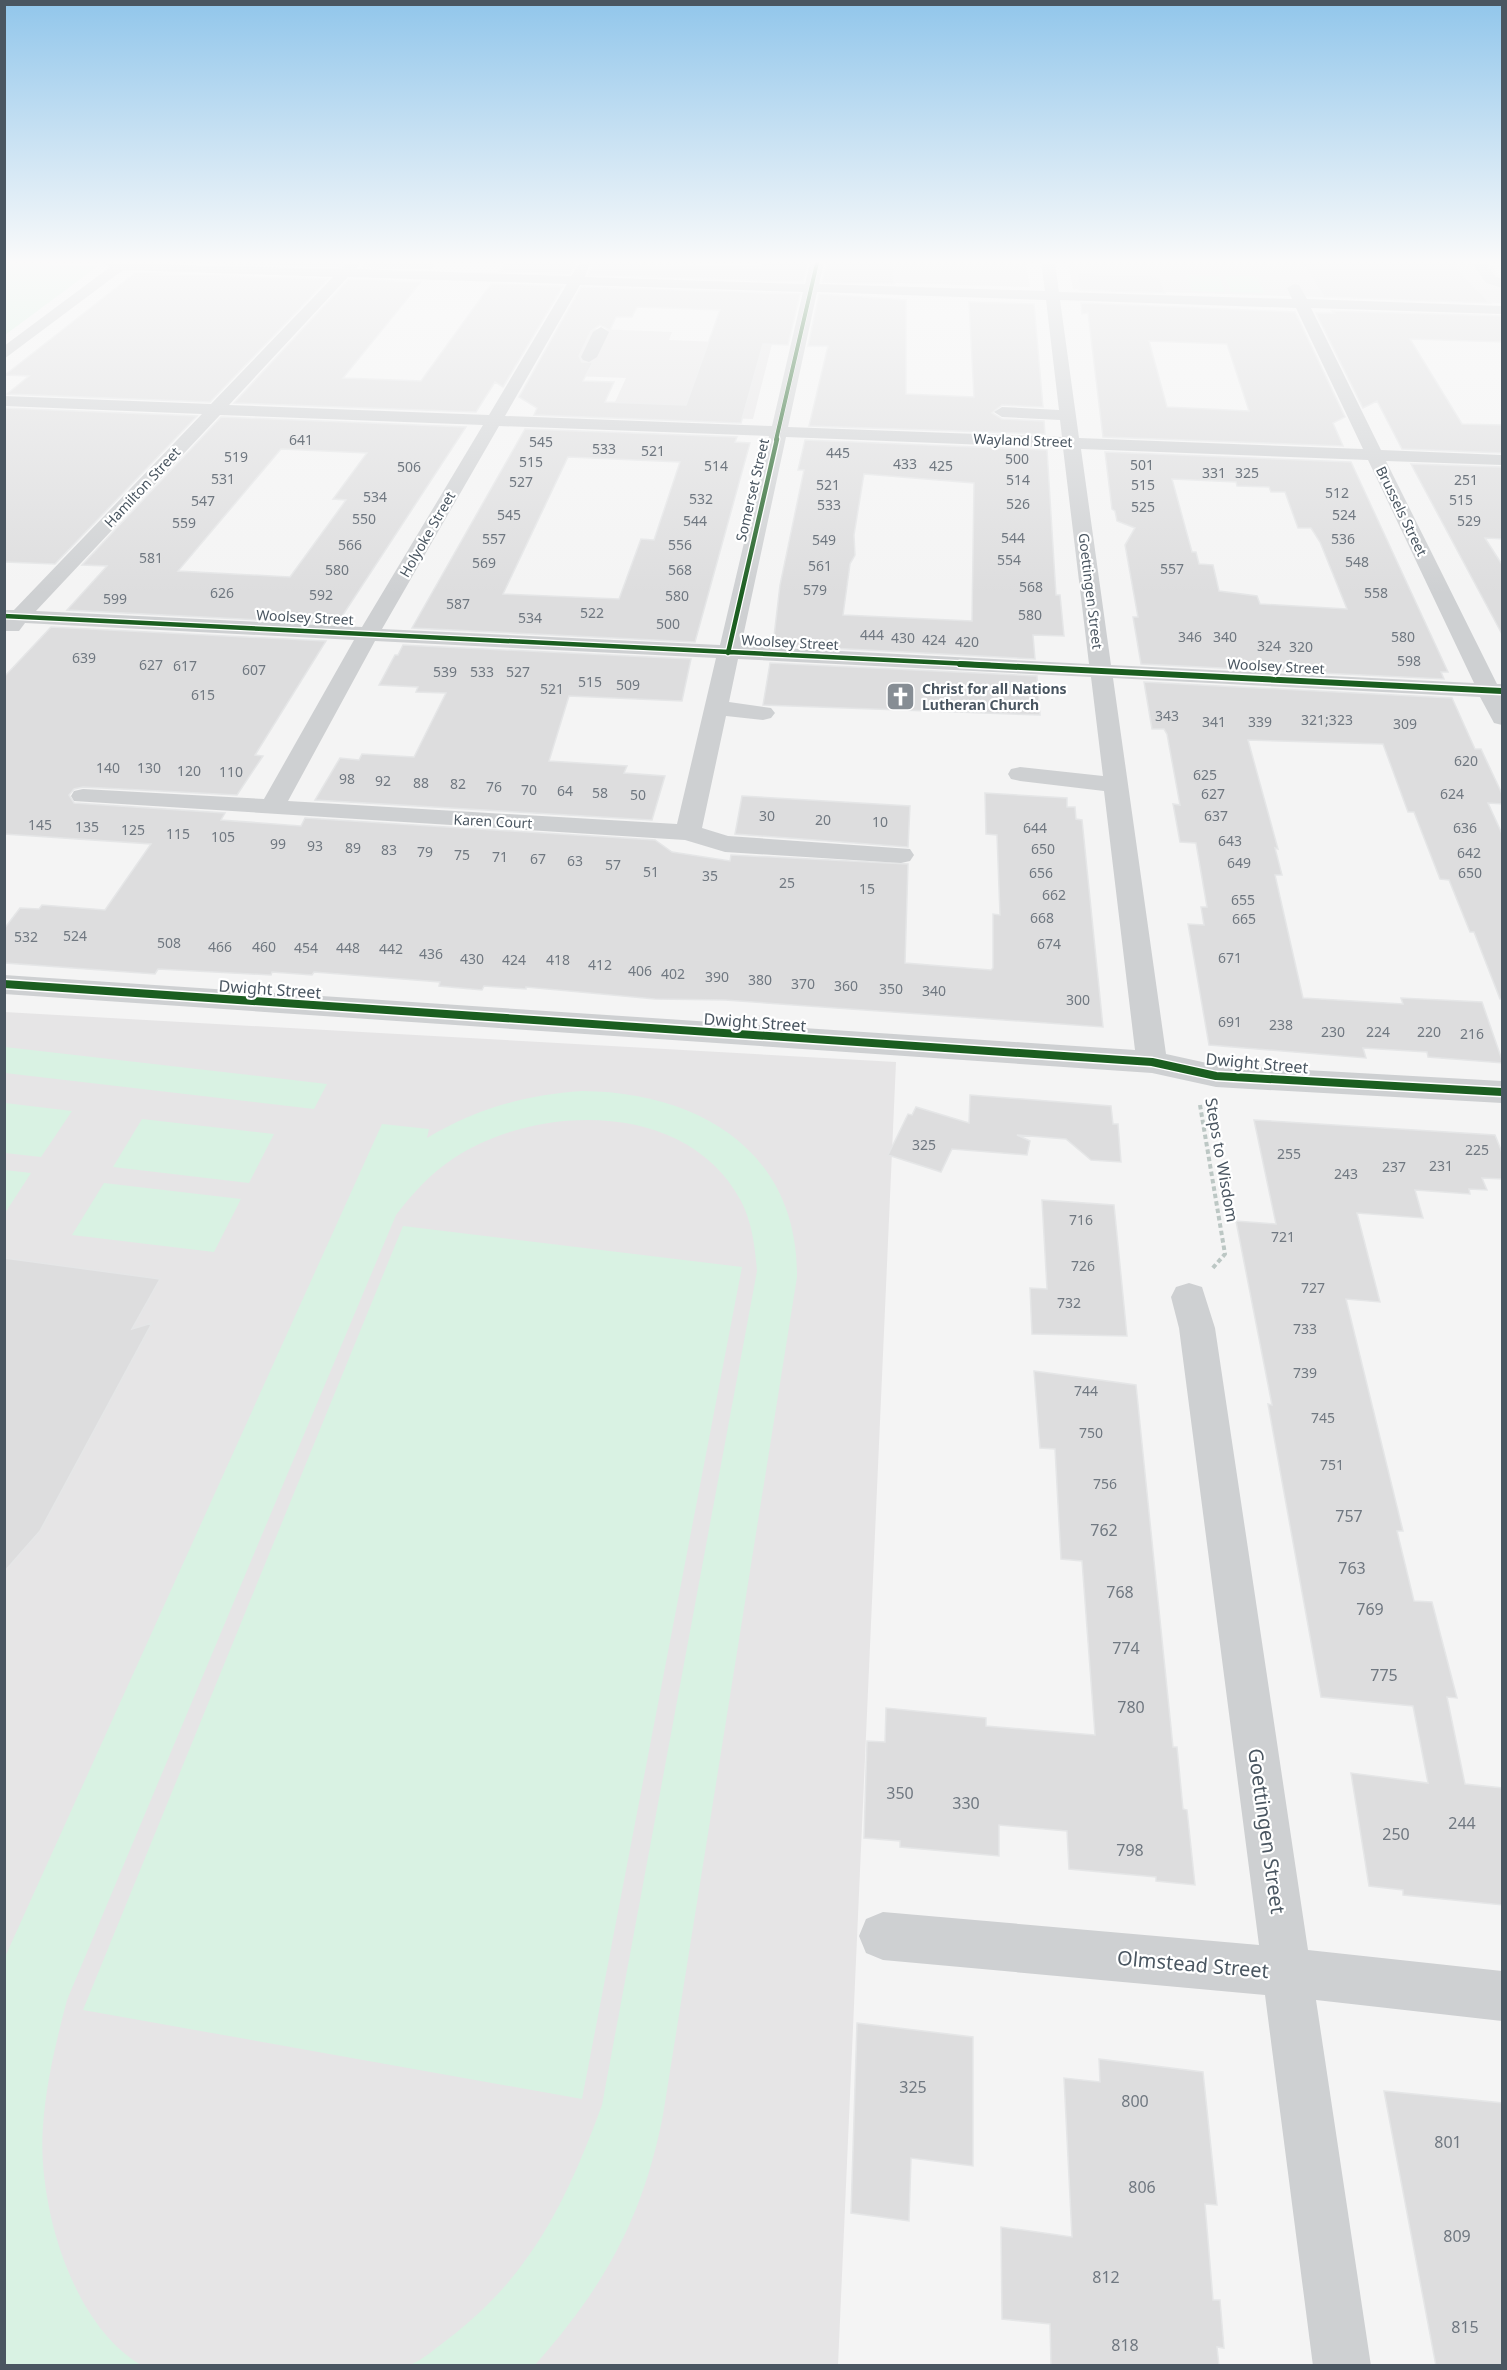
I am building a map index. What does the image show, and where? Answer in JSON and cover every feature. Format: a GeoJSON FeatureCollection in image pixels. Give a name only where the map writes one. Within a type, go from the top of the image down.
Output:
{"type":"FeatureCollection","features":[{"type":"Feature","properties":{"kind":"street","name":"Hamilton Street"},"geometry":{"type":"LineString","coordinates":[[4,633],[12,616],[250,374]]}},
{"type":"Feature","properties":{"kind":"street","name":"Holyoke Street"},"geometry":{"type":"LineString","coordinates":[[272,807],[369,633],[521,374]]}},
{"type":"Feature","properties":{"kind":"street","name":"Somerset Street"},"geometry":{"type":"LineString","coordinates":[[688,832],[792,374]]}},
{"type":"Feature","properties":{"kind":"street","name":"Goettingen Street"},"geometry":{"type":"LineString","coordinates":[[1063,374],[1152,1062]]}},
{"type":"Feature","properties":{"kind":"street","name":"Brussels Street"},"geometry":{"type":"LineString","coordinates":[[1338,374],[1374,455],[1496,690],[1503,718]]}},
{"type":"Feature","properties":{"kind":"street","name":"Wayland Street"},"geometry":{"type":"LineString","coordinates":[[4,401],[1503,460]]}},
{"type":"Feature","properties":{"kind":"street"},"geometry":{"type":"LineString","coordinates":[[1001,404],[1067,407]]}},
{"type":"Feature","properties":{"kind":"street","name":"Woolsey Street"},"geometry":{"type":"LineString","coordinates":[[12,616],[1496,690]]}},
{"type":"Feature","properties":{"kind":"street"},"geometry":{"type":"LineString","coordinates":[[716,708],[763,713]]}},
{"type":"Feature","properties":{"kind":"street"},"geometry":{"type":"LineString","coordinates":[[1020,774],[1115,785]]}},
{"type":"Feature","properties":{"kind":"street","name":"Karen Court"},"geometry":{"type":"LineString","coordinates":[[83,796],[688,832],[725,844],[901,855]]}},
{"type":"Feature","properties":{"kind":"street","name":"Dwight Street"},"geometry":{"type":"LineString","coordinates":[[4,984],[1152,1062],[1216,1076],[1503,1092]]}},
{"type":"Feature","properties":{"kind":"street","name":"Goettingen Street"},"geometry":{"type":"LineString","coordinates":[[1189,1297],[1197,1328],[1342,2366]]}},
{"type":"Feature","properties":{"kind":"street","name":"Olmstead Street"},"geometry":{"type":"LineString","coordinates":[[883,1936],[1287,1972],[1503,1996]]}},
{"type":"Feature","properties":{"kind":"shaded area"},"geometry":{"type":"Polygon","coordinates":[[[765,374],[753,419],[610,413],[626,378],[547,375],[765,374]]]}},
{"type":"Feature","properties":{"kind":"shaded area"},"geometry":{"type":"Polygon","coordinates":[[[4,1012],[896,1062],[838,2365],[5,2365],[4,1012]]]}},
{"type":"Feature","properties":{"kind":"green space"},"geometry":{"type":"Polygon","coordinates":[[[5,1047],[327,1084],[314,1109],[5,1073],[5,1047]]]}},
{"type":"Feature","properties":{"kind":"green space"},"geometry":{"type":"Polygon","coordinates":[[[582,1091],[625,1094],[665,1103],[701,1117],[733,1137],[760,1163],[780,1194],[793,1233],[797,1277],[663,2115],[655,2152],[632,2219],[601,2279],[535,2365],[410,2365],[430,2353],[477,2315],[524,2262],[560,2204],[602,2105],[757,1271],[752,1235],[745,1209],[717,1168],[686,1144],[649,1129],[609,1121],[568,1121],[527,1127],[488,1140],[454,1158],[422,1184],[396,1215],[67,2000],[49,2078],[43,2126],[46,2190],[53,2225],[78,2292],[95,2321],[116,2346],[141,2365],[5,2365],[5,1957],[382,1124],[429,1129],[427,1138],[464,1119],[501,1105],[540,1096],[582,1091]]]}},
{"type":"Feature","properties":{"kind":"green space"},"geometry":{"type":"Polygon","coordinates":[[[5,1103],[72,1111],[41,1157],[5,1153],[5,1103]]]}},
{"type":"Feature","properties":{"kind":"green space"},"geometry":{"type":"Polygon","coordinates":[[[142,1119],[274,1134],[249,1183],[113,1167],[142,1119]]]}},
{"type":"Feature","properties":{"kind":"green space"},"geometry":{"type":"Polygon","coordinates":[[[4,1170],[31,1173],[5,1213],[4,1170]]]}},
{"type":"Feature","properties":{"kind":"green space"},"geometry":{"type":"Polygon","coordinates":[[[104,1183],[241,1199],[214,1252],[72,1235],[104,1183]]]}},
{"type":"Feature","properties":{"kind":"green space"},"geometry":{"type":"Polygon","coordinates":[[[403,1226],[742,1267],[582,2099],[83,2010],[403,1226]]]}},
{"type":"Feature","properties":{"kind":"building"},"geometry":{"type":"Polygon","coordinates":[[[237,374],[210,402],[7,394],[29,376],[5,375],[237,374]]]}},
{"type":"Feature","properties":{"kind":"building"},"geometry":{"type":"Polygon","coordinates":[[[261,374],[347,374],[343,378],[421,381],[426,374],[511,374],[503,387],[495,382],[476,412],[234,403],[261,374]]]}},
{"type":"Feature","properties":{"kind":"building"},"geometry":{"type":"Polygon","coordinates":[[[532,374],[587,374],[583,381],[614,382],[605,402],[686,405],[697,374],[755,374],[741,423],[534,415],[537,408],[519,397],[532,374]]]}},
{"type":"Feature","properties":{"kind":"building"},"geometry":{"type":"Polygon","coordinates":[[[821,374],[906,374],[906,394],[974,397],[973,374],[1040,374],[1043,407],[1002,405],[992,413],[1002,419],[1044,421],[1045,434],[809,426],[821,374]]]}},
{"type":"Feature","properties":{"kind":"building"},"geometry":{"type":"Polygon","coordinates":[[[1095,374],[1158,374],[1167,407],[1249,411],[1237,374],[1324,374],[1345,417],[1333,423],[1343,446],[1103,437],[1095,374]]]}},
{"type":"Feature","properties":{"kind":"building"},"geometry":{"type":"Polygon","coordinates":[[[1346,374],[1431,374],[1462,424],[1503,425],[1503,453],[1402,449],[1377,401],[1363,408],[1346,374]]]}},
{"type":"Feature","properties":{"kind":"building"},"geometry":{"type":"Polygon","coordinates":[[[4,408],[197,416],[55,564],[4,562],[4,408]]]}},
{"type":"Feature","properties":{"kind":"building"},"geometry":{"type":"Polygon","coordinates":[[[221,417],[466,427],[337,624],[67,610],[107,566],[82,565],[221,417]],[[281,449],[178,571],[290,577],[346,500],[333,499],[367,453],[281,449]]]}},
{"type":"Feature","properties":{"kind":"building"},"geometry":{"type":"Polygon","coordinates":[[[525,429],[737,437],[735,442],[750,443],[695,642],[412,628],[525,429]],[[568,457],[503,594],[619,599],[641,539],[654,540],[680,462],[568,457]]]}},
{"type":"Feature","properties":{"kind":"building"},"geometry":{"type":"Polygon","coordinates":[[[805,440],[1047,450],[1056,595],[1060,595],[1064,636],[1033,635],[1035,659],[773,645],[780,585],[804,470],[798,470],[805,440]],[[864,474],[854,535],[855,555],[850,564],[843,615],[972,621],[974,483],[864,474]]]}},
{"type":"Feature","properties":{"kind":"building"},"geometry":{"type":"Polygon","coordinates":[[[1105,452],[1351,462],[1448,672],[1441,672],[1444,679],[1141,664],[1133,617],[1138,617],[1125,545],[1135,528],[1117,521],[1115,511],[1112,509],[1105,452]],[[1172,479],[1192,552],[1196,552],[1199,564],[1213,565],[1219,591],[1257,596],[1260,604],[1347,609],[1320,542],[1311,528],[1298,528],[1285,492],[1271,492],[1269,487],[1237,486],[1236,482],[1172,479]]]}},
{"type":"Feature","properties":{"kind":"building"},"geometry":{"type":"Polygon","coordinates":[[[1411,464],[1503,467],[1503,539],[1485,538],[1503,566],[1503,636],[1411,464]]]}},
{"type":"Feature","properties":{"kind":"building"},"geometry":{"type":"Polygon","coordinates":[[[51,627],[326,641],[255,755],[263,756],[237,795],[83,787],[74,789],[69,795],[74,803],[225,813],[221,820],[301,826],[305,818],[655,840],[672,852],[730,861],[731,855],[908,864],[905,963],[991,970],[993,968],[993,914],[1000,915],[997,835],[986,834],[985,793],[1067,798],[1067,807],[1075,807],[1076,819],[1082,820],[1103,1027],[725,1000],[655,999],[526,987],[526,989],[484,986],[482,990],[439,986],[440,982],[314,972],[312,975],[272,972],[271,975],[158,969],[155,974],[5,963],[4,929],[20,908],[39,909],[42,905],[105,910],[151,844],[4,834],[4,677],[51,627]]]}},
{"type":"Feature","properties":{"kind":"building"},"geometry":{"type":"Polygon","coordinates":[[[403,645],[691,659],[682,701],[569,696],[549,761],[627,766],[624,773],[665,776],[652,820],[315,800],[340,758],[359,760],[362,754],[414,757],[446,693],[416,692],[418,687],[379,685],[403,645]]]}},
{"type":"Feature","properties":{"kind":"building","name":"Christ for all Nations Lutheran Church"},"geometry":{"type":"Polygon","coordinates":[[[770,663],[1037,676],[1040,715],[763,705],[770,663]]]}},
{"type":"Feature","properties":{"kind":"building"},"geometry":{"type":"Polygon","coordinates":[[[1144,682],[1452,698],[1475,749],[1481,749],[1503,796],[1503,804],[1488,803],[1503,836],[1503,999],[1500,999],[1474,932],[1470,932],[1449,880],[1440,879],[1414,812],[1408,812],[1383,744],[1248,740],[1278,849],[1275,848],[1282,875],[1275,875],[1303,998],[1403,1004],[1401,998],[1482,1002],[1503,1063],[1428,1057],[1427,1052],[1363,1048],[1366,1058],[1209,1045],[1188,924],[1204,925],[1201,907],[1207,907],[1196,843],[1180,842],[1173,804],[1180,805],[1167,734],[1164,729],[1152,729],[1144,682]]]}},
{"type":"Feature","properties":{"kind":"building"},"geometry":{"type":"Polygon","coordinates":[[[742,796],[910,806],[908,847],[735,834],[742,796]]]}},
{"type":"Feature","properties":{"kind":"building"},"geometry":{"type":"Polygon","coordinates":[[[970,1095],[1111,1106],[1113,1124],[1118,1124],[1121,1162],[1091,1160],[1066,1139],[1017,1135],[1030,1141],[1027,1155],[952,1149],[941,1172],[888,1155],[908,1114],[912,1115],[916,1107],[969,1123],[970,1095]]]}},
{"type":"Feature","properties":{"kind":"building"},"geometry":{"type":"Polygon","coordinates":[[[1254,1120],[1495,1135],[1503,1155],[1503,1179],[1482,1178],[1487,1190],[1469,1189],[1470,1194],[1415,1190],[1423,1218],[1357,1213],[1380,1302],[1346,1299],[1403,1531],[1397,1531],[1414,1601],[1432,1602],[1457,1698],[1447,1697],[1465,1784],[1503,1788],[1503,1905],[1403,1895],[1403,1890],[1369,1886],[1351,1773],[1428,1783],[1413,1706],[1321,1697],[1268,1404],[1272,1405],[1236,1221],[1276,1224],[1254,1120]]]}},
{"type":"Feature","properties":{"kind":"building"},"geometry":{"type":"Polygon","coordinates":[[[1042,1200],[1114,1205],[1127,1336],[1032,1334],[1030,1288],[1047,1289],[1042,1200]]]}},
{"type":"Feature","properties":{"kind":"building"},"geometry":{"type":"Polygon","coordinates":[[[4,1258],[160,1279],[132,1329],[152,1323],[40,1531],[4,1572],[4,1258]]]}},
{"type":"Feature","properties":{"kind":"building"},"geometry":{"type":"Polygon","coordinates":[[[1034,1371],[1136,1385],[1173,1747],[1177,1747],[1183,1809],[1187,1810],[1195,1885],[1156,1881],[1156,1877],[1069,1869],[1067,1831],[999,1825],[999,1856],[900,1847],[900,1841],[864,1838],[867,1741],[885,1742],[886,1708],[986,1718],[986,1726],[1095,1735],[1082,1561],[1061,1559],[1055,1449],[1040,1448],[1034,1371]]]}},
{"type":"Feature","properties":{"kind":"building"},"geometry":{"type":"Polygon","coordinates":[[[857,2023],[973,2037],[973,2166],[911,2158],[909,2221],[851,2213],[857,2023]]]}},
{"type":"Feature","properties":{"kind":"building"},"geometry":{"type":"Polygon","coordinates":[[[1099,2059],[1203,2072],[1217,2205],[1205,2204],[1213,2300],[1220,2300],[1224,2348],[1217,2347],[1219,2366],[1051,2366],[1050,2324],[1002,2319],[1001,2227],[1072,2237],[1064,2078],[1100,2082],[1099,2059]]]}},
{"type":"Feature","properties":{"kind":"building"},"geometry":{"type":"Polygon","coordinates":[[[1384,2091],[1503,2103],[1503,2366],[1436,2366],[1384,2091]]]}},
{"type":"Feature","properties":{"kind":"cycle path"},"geometry":{"type":"LineString","coordinates":[[728,653],[792,374]]}},
{"type":"Feature","properties":{"kind":"cycle path"},"geometry":{"type":"LineString","coordinates":[[4,616],[1502,691]]}},
{"type":"Feature","properties":{"kind":"cycle path"},"geometry":{"type":"LineString","coordinates":[[4,984],[1152,1062],[1216,1076],[1502,1092]]}},
{"type":"Feature","properties":{"kind":"place","name":"Christ for all Nations Lutheran Church"},"geometry":{"type":"Point","coordinates":[901,696]}}]}
